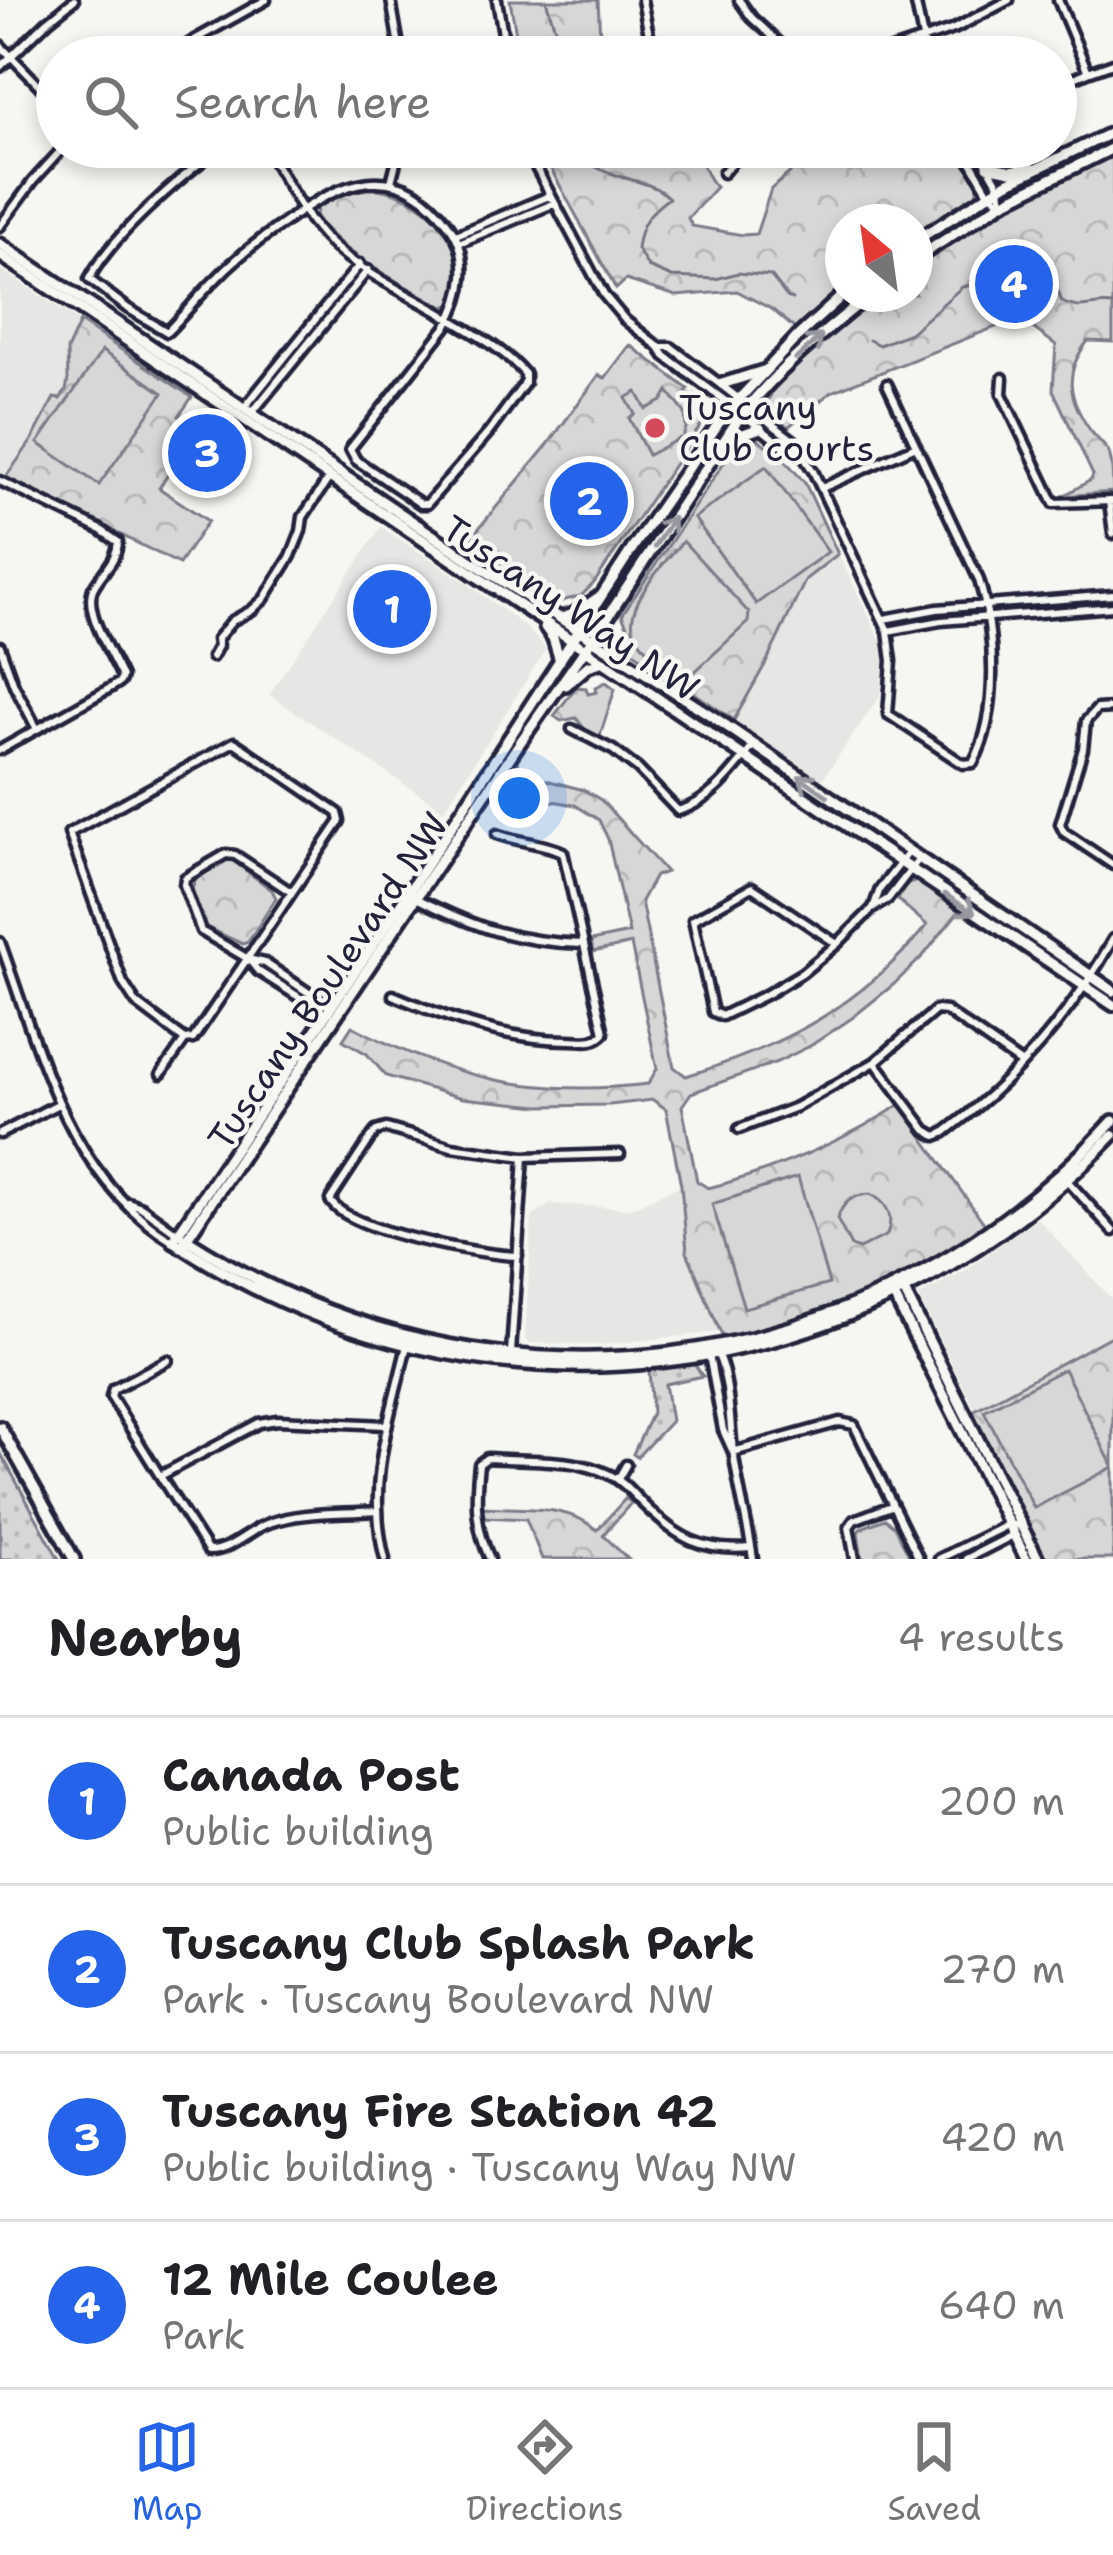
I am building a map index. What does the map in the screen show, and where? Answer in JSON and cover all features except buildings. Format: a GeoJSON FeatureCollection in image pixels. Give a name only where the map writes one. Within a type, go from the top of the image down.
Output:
{"type":"FeatureCollection","features":[{"type":"Feature","properties":{"kind":"street"},"geometry":{"type":"LineString","coordinates":[[0,67],[74,0]]}},
{"type":"Feature","properties":{"kind":"street"},"geometry":{"type":"LineString","coordinates":[[201,36],[266,0]]}},
{"type":"Feature","properties":{"kind":"street"},"geometry":{"type":"LineString","coordinates":[[392,0],[398,36]]}},
{"type":"Feature","properties":{"kind":"street"},"geometry":{"type":"LineString","coordinates":[[497,0],[503,36]]}},
{"type":"Feature","properties":{"kind":"street"},"geometry":{"type":"LineString","coordinates":[[642,0],[650,36]]}},
{"type":"Feature","properties":{"kind":"street"},"geometry":{"type":"LineString","coordinates":[[739,0],[772,36]]}},
{"type":"Feature","properties":{"kind":"street"},"geometry":{"type":"LineString","coordinates":[[916,0],[922,36]]}},
{"type":"Feature","properties":{"kind":"street"},"geometry":{"type":"LineString","coordinates":[[932,36],[1009,0]]}},
{"type":"Feature","properties":{"kind":"street"},"geometry":{"type":"LineString","coordinates":[[1058,0],[1073,36]]}},
{"type":"Feature","properties":{"kind":"street"},"geometry":{"type":"LineString","coordinates":[[0,45],[36,83]]}},
{"type":"Feature","properties":{"kind":"street"},"geometry":{"type":"LineString","coordinates":[[1077,46],[1088,73]]}},
{"type":"Feature","properties":{"kind":"street"},"geometry":{"type":"LineString","coordinates":[[1077,77],[1113,63]]}},
{"type":"Feature","properties":{"kind":"street"},"geometry":{"type":"LineString","coordinates":[[1077,148],[1113,132]]}},
{"type":"Feature","properties":{"kind":"street"},"geometry":{"type":"LineString","coordinates":[[1077,166],[1113,148]]}},
{"type":"Feature","properties":{"kind":"street"},"geometry":{"type":"LineString","coordinates":[[0,226],[45,168]]}},
{"type":"Feature","properties":{"kind":"street"},"geometry":{"type":"LineString","coordinates":[[194,168],[165,191],[91,274],[90,282],[166,332],[242,254],[304,208],[351,184],[391,182],[431,202],[458,239],[464,280],[451,320],[350,452],[421,504],[428,504],[489,432],[525,383],[525,374],[514,360],[451,320],[368,270],[329,242],[304,208],[279,168]]}},
{"type":"Feature","properties":{"kind":"street"},"geometry":{"type":"LineString","coordinates":[[391,182],[395,168]]}},
{"type":"Feature","properties":{"kind":"street"},"geometry":{"type":"LineString","coordinates":[[535,168],[604,295],[625,320],[665,356],[793,440],[822,488],[888,631],[892,662],[888,713],[964,764],[974,763],[987,720],[993,664],[986,605],[979,580],[887,384]]}},
{"type":"Feature","properties":{"kind":"street"},"geometry":{"type":"LineString","coordinates":[[723,172],[727,168]]}},
{"type":"Feature","properties":{"kind":"street"},"geometry":{"type":"LineString","coordinates":[[978,168],[1002,203]]}},
{"type":"Feature","properties":{"kind":"street"},"geometry":{"type":"LineString","coordinates":[[989,168],[995,190]]}},
{"type":"Feature","properties":{"kind":"street"},"geometry":{"type":"LineString","coordinates":[[933,230],[1035,168]]}},
{"type":"Feature","properties":{"kind":"street"},"geometry":{"type":"LineString","coordinates":[[933,247],[1002,203],[1073,168]]}},
{"type":"Feature","properties":{"kind":"street"},"geometry":{"type":"LineString","coordinates":[[458,239],[551,200]]}},
{"type":"Feature","properties":{"kind":"street","name":"Tuscany Way NW"},"geometry":{"type":"LineString","coordinates":[[0,244],[542,622],[905,867],[1089,981],[1113,991]]}},
{"type":"Feature","properties":{"kind":"street","name":"Tuscany Way NW"},"geometry":{"type":"LineString","coordinates":[[0,255],[246,413]]}},
{"type":"Feature","properties":{"kind":"street"},"geometry":{"type":"LineString","coordinates":[[246,413],[360,264]]}},
{"type":"Feature","properties":{"kind":"street"},"geometry":{"type":"LineString","coordinates":[[246,413],[368,270]]}},
{"type":"Feature","properties":{"kind":"street","name":"Tuscany Boulevard NW"},"geometry":{"type":"LineString","coordinates":[[412,895],[603,594],[735,402],[825,312]]}},
{"type":"Feature","properties":{"kind":"street","name":"Tuscany Boulevard NW"},"geometry":{"type":"LineString","coordinates":[[180,1240],[330,1012],[605,621],[722,442],[746,409],[850,312]]}},
{"type":"Feature","properties":{"kind":"street"},"geometry":{"type":"LineString","coordinates":[[659,347],[671,347],[722,384],[735,402]]}},
{"type":"Feature","properties":{"kind":"street"},"geometry":{"type":"LineString","coordinates":[[722,384],[763,370]]}},
{"type":"Feature","properties":{"kind":"street"},"geometry":{"type":"LineString","coordinates":[[1003,378],[1002,394],[1054,502],[1111,501],[1113,534]]}},
{"type":"Feature","properties":{"kind":"street"},"geometry":{"type":"LineString","coordinates":[[746,409],[760,428],[799,453]]}},
{"type":"Feature","properties":{"kind":"street"},"geometry":{"type":"LineString","coordinates":[[722,442],[760,428]]}},
{"type":"Feature","properties":{"kind":"street"},"geometry":{"type":"LineString","coordinates":[[822,488],[916,446]]}},
{"type":"Feature","properties":{"kind":"street"},"geometry":{"type":"LineString","coordinates":[[212,657],[217,639],[232,621],[264,599],[291,556],[303,517],[332,474]]}},
{"type":"Feature","properties":{"kind":"street","name":"Tuscany Way NW"},"geometry":{"type":"LineString","coordinates":[[332,474],[754,745],[1089,981],[1113,1004]]}},
{"type":"Feature","properties":{"kind":"street"},"geometry":{"type":"LineString","coordinates":[[0,482],[118,542],[114,559],[90,593],[90,603],[122,677],[0,750]]}},
{"type":"Feature","properties":{"kind":"street"},"geometry":{"type":"LineString","coordinates":[[560,618],[603,594]]}},
{"type":"Feature","properties":{"kind":"street"},"geometry":{"type":"LineString","coordinates":[[883,619],[938,609],[1113,596]]}},
{"type":"Feature","properties":{"kind":"street"},"geometry":{"type":"LineString","coordinates":[[888,631],[941,621],[1113,607]]}},
{"type":"Feature","properties":{"kind":"street"},"geometry":{"type":"LineString","coordinates":[[605,621],[623,658]]}},
{"type":"Feature","properties":{"kind":"street"},"geometry":{"type":"LineString","coordinates":[[542,622],[560,661]]}},
{"type":"Feature","properties":{"kind":"street"},"geometry":{"type":"LineString","coordinates":[[0,646],[38,729]]}},
{"type":"Feature","properties":{"kind":"street"},"geometry":{"type":"LineString","coordinates":[[548,700],[582,670],[601,662]]}},
{"type":"Feature","properties":{"kind":"street"},"geometry":{"type":"LineString","coordinates":[[1113,708],[1097,709],[1086,721],[1083,749],[1060,824],[1064,832],[1113,865]]}},
{"type":"Feature","properties":{"kind":"street"},"geometry":{"type":"LineString","coordinates":[[572,730],[613,750],[638,769],[678,811],[694,806],[722,782],[754,745]]}},
{"type":"Feature","properties":{"kind":"street"},"geometry":{"type":"LineString","coordinates":[[234,742],[338,813],[340,821],[248,959],[193,1039],[184,1040],[136,1003],[122,983],[69,833],[234,742]]}},
{"type":"Feature","properties":{"kind":"street"},"geometry":{"type":"LineString","coordinates":[[393,995],[433,1012],[525,1037],[596,1041],[604,1034],[563,852],[497,834]]}},
{"type":"Feature","properties":{"kind":"street"},"geometry":{"type":"LineString","coordinates":[[291,892],[235,855],[226,854],[185,878],[184,884],[201,931],[248,959],[265,963],[330,1012]]}},
{"type":"Feature","properties":{"kind":"street"},"geometry":{"type":"LineString","coordinates":[[837,944],[752,887],[693,920],[713,1012],[722,1016],[802,973],[837,944],[914,856]]}},
{"type":"Feature","properties":{"kind":"street"},"geometry":{"type":"LineString","coordinates":[[412,895],[511,937],[584,944]]}},
{"type":"Feature","properties":{"kind":"street"},"geometry":{"type":"LineString","coordinates":[[875,1062],[926,1130],[936,1136],[1022,1064],[1089,981],[1113,939]]}},
{"type":"Feature","properties":{"kind":"street"},"geometry":{"type":"LineString","coordinates":[[0,942],[58,1104],[81,1148],[124,1200],[141,1207],[180,1240],[235,1269],[298,1300],[408,1342],[511,1359],[595,1366],[648,1364],[714,1352],[897,1289],[1064,1177],[1113,1135]]}},
{"type":"Feature","properties":{"kind":"street"},"geometry":{"type":"LineString","coordinates":[[739,1129],[796,1107],[875,1062],[936,1010],[946,1011],[1022,1064]]}},
{"type":"Feature","properties":{"kind":"street"},"geometry":{"type":"LineString","coordinates":[[160,1074],[184,1040]]}},
{"type":"Feature","properties":{"kind":"street"},"geometry":{"type":"LineString","coordinates":[[0,1134],[58,1104]]}},
{"type":"Feature","properties":{"kind":"street"},"geometry":{"type":"LineString","coordinates":[[1064,1177],[1113,1121]]}},
{"type":"Feature","properties":{"kind":"street"},"geometry":{"type":"LineString","coordinates":[[518,1256],[422,1241],[346,1216],[330,1200],[372,1136],[386,1128],[452,1147],[524,1157],[620,1154]]}},
{"type":"Feature","properties":{"kind":"street"},"geometry":{"type":"LineString","coordinates":[[511,1359],[524,1157]]}},
{"type":"Feature","properties":{"kind":"street"},"geometry":{"type":"LineString","coordinates":[[1064,1177],[1113,1231]]}},
{"type":"Feature","properties":{"kind":"street"},"geometry":{"type":"LineString","coordinates":[[897,1289],[1026,1559]]}},
{"type":"Feature","properties":{"kind":"street"},"geometry":{"type":"LineString","coordinates":[[385,1559],[376,1511],[377,1481],[408,1342]]}},
{"type":"Feature","properties":{"kind":"street"},"geometry":{"type":"LineString","coordinates":[[714,1352],[723,1430],[733,1452],[753,1559]]}},
{"type":"Feature","properties":{"kind":"street"},"geometry":{"type":"LineString","coordinates":[[168,1360],[113,1389],[111,1397],[208,1551],[219,1551],[271,1522],[376,1511]]}},
{"type":"Feature","properties":{"kind":"street"},"geometry":{"type":"LineString","coordinates":[[733,1452],[840,1422],[854,1424],[919,1559]]}},
{"type":"Feature","properties":{"kind":"street"},"geometry":{"type":"LineString","coordinates":[[160,1476],[259,1423],[386,1425]]}},
{"type":"Feature","properties":{"kind":"street"},"geometry":{"type":"LineString","coordinates":[[0,1427],[74,1559]]}},
{"type":"Feature","properties":{"kind":"street"},"geometry":{"type":"LineString","coordinates":[[490,1559],[475,1510],[479,1465],[487,1458],[587,1466],[618,1479],[668,1528],[690,1541],[710,1548],[752,1548]]}},
{"type":"Feature","properties":{"kind":"street"},"geometry":{"type":"LineString","coordinates":[[618,1479],[626,1466]]}},
{"type":"Feature","properties":{"kind":"street"},"geometry":{"type":"LineString","coordinates":[[855,1559],[849,1526],[892,1505]]}},
{"type":"Feature","properties":{"kind":"street"},"geometry":{"type":"LineString","coordinates":[[939,1559],[1015,1529]]}},
{"type":"Feature","properties":{"kind":"street"},"geometry":{"type":"LineString","coordinates":[[966,1559],[1015,1529]]}},
{"type":"Feature","properties":{"kind":"street"},"geometry":{"type":"LineString","coordinates":[[1015,1529],[1037,1559]]}},
{"type":"Feature","properties":{"kind":"shaded area"},"geometry":{"type":"Polygon","coordinates":[[[0,269],[80,322],[67,350],[66,390],[54,399],[6,477],[0,474],[0,269]]]}},
{"type":"Feature","properties":{"kind":"shaded area"},"geometry":{"type":"Polygon","coordinates":[[[381,527],[467,583],[527,628],[546,649],[444,810],[269,695],[381,527]]]}},
{"type":"Feature","properties":{"kind":"shaded area"},"geometry":{"type":"Polygon","coordinates":[[[838,554],[882,643],[884,665],[880,696],[821,781],[734,720],[806,579],[838,554]]]}},
{"type":"Feature","properties":{"kind":"shaded area"},"geometry":{"type":"Polygon","coordinates":[[[681,1185],[687,1252],[721,1332],[597,1345],[525,1340],[532,1217],[550,1204],[630,1208],[681,1185]]]}},
{"type":"Feature","properties":{"kind":"shaded area"},"geometry":{"type":"Polygon","coordinates":[[[1037,1218],[1113,1300],[1113,1335],[976,1411],[918,1296],[967,1269],[1037,1218]]]}},
{"type":"Feature","properties":{"kind":"green space"},"geometry":{"type":"Polygon","coordinates":[[[510,0],[598,0],[600,36],[516,36],[510,0]]]}},
{"type":"Feature","properties":{"kind":"green space"},"geometry":{"type":"Polygon","coordinates":[[[1113,155],[1113,342],[1088,341],[1075,364],[1071,386],[1083,418],[1109,453],[1113,492],[1063,496],[1093,475],[1053,390],[1056,345],[1029,325],[1003,324],[831,392],[788,427],[772,415],[767,402],[816,347],[773,310],[737,291],[676,296],[626,280],[616,289],[550,168],[704,168],[716,187],[688,218],[692,226],[743,235],[756,234],[771,189],[795,168],[970,168],[979,185],[974,198],[933,224],[933,204],[825,204],[825,312],[933,312],[933,256],[1012,205],[1113,155]]]}},
{"type":"Feature","properties":{"kind":"green space"},"geometry":{"type":"Polygon","coordinates":[[[378,189],[416,203],[444,229],[458,264],[451,304],[437,304],[372,266],[340,243],[316,217],[317,208],[331,199],[378,189]]]}},
{"type":"Feature","properties":{"kind":"green space"},"geometry":{"type":"Polygon","coordinates":[[[80,322],[192,397],[179,416],[194,427],[185,440],[189,443],[159,488],[208,521],[179,564],[6,477],[54,398],[60,399],[66,391],[67,350],[80,322]]]}},
{"type":"Feature","properties":{"kind":"green space"},"geometry":{"type":"Polygon","coordinates":[[[630,345],[692,397],[695,394],[703,400],[700,406],[705,419],[594,583],[581,596],[558,602],[466,544],[599,375],[605,378],[630,345]]]}},
{"type":"Feature","properties":{"kind":"green space"},"geometry":{"type":"Polygon","coordinates":[[[102,351],[163,393],[99,485],[38,443],[102,351]]]}},
{"type":"Feature","properties":{"kind":"green space","name":"Tuscany Club courts"},"geometry":{"type":"Polygon","coordinates":[[[668,391],[685,413],[686,428],[682,440],[648,455],[629,418],[635,414],[626,398],[637,392],[646,409],[662,401],[668,391]]]}},
{"type":"Feature","properties":{"kind":"green space"},"geometry":{"type":"Polygon","coordinates":[[[755,437],[805,483],[838,554],[806,579],[734,720],[628,647],[629,630],[622,615],[729,455],[755,437]]]}},
{"type":"Feature","properties":{"kind":"green space"},"geometry":{"type":"Polygon","coordinates":[[[766,466],[828,552],[756,604],[694,518],[766,466]]]}},
{"type":"Feature","properties":{"kind":"green space"},"geometry":{"type":"Polygon","coordinates":[[[683,541],[749,613],[748,622],[688,678],[645,647],[632,623],[648,584],[683,541]]]}},
{"type":"Feature","properties":{"kind":"green space"},"geometry":{"type":"Polygon","coordinates":[[[606,682],[615,689],[599,739],[576,718],[561,721],[554,716],[576,687],[586,688],[588,694],[606,682]]]}},
{"type":"Feature","properties":{"kind":"green space"},"geometry":{"type":"Polygon","coordinates":[[[517,762],[523,774],[584,790],[601,800],[666,872],[655,876],[641,901],[674,1067],[686,1076],[788,1036],[875,979],[927,925],[897,899],[908,884],[917,881],[959,911],[923,956],[852,1018],[777,1062],[691,1093],[682,1106],[697,1181],[708,1188],[807,1154],[900,1105],[986,1226],[893,1279],[824,1310],[722,1336],[687,1252],[681,1185],[666,1109],[653,1100],[539,1106],[462,1098],[386,1076],[367,1054],[343,1040],[352,1026],[425,1059],[495,1080],[568,1088],[648,1084],[657,1069],[631,944],[593,952],[591,941],[629,933],[608,839],[599,820],[575,805],[541,799],[502,782],[517,762]]]}},
{"type":"Feature","properties":{"kind":"green space"},"geometry":{"type":"Polygon","coordinates":[[[232,860],[276,898],[243,944],[206,927],[192,889],[195,880],[232,860]]]}},
{"type":"Feature","properties":{"kind":"green space"},"geometry":{"type":"Polygon","coordinates":[[[798,1177],[829,1284],[744,1308],[712,1204],[798,1177]]]}},
{"type":"Feature","properties":{"kind":"green space"},"geometry":{"type":"Polygon","coordinates":[[[870,1194],[885,1206],[889,1228],[887,1235],[859,1249],[851,1246],[837,1219],[849,1200],[870,1194]]]}},
{"type":"Feature","properties":{"kind":"green space"},"geometry":{"type":"Polygon","coordinates":[[[1113,1335],[1113,1559],[1046,1559],[971,1412],[1113,1335]]]}},
{"type":"Feature","properties":{"kind":"green space"},"geometry":{"type":"Polygon","coordinates":[[[694,1364],[703,1376],[665,1384],[671,1421],[637,1457],[633,1454],[652,1413],[649,1370],[694,1364]]]}},
{"type":"Feature","properties":{"kind":"green space"},"geometry":{"type":"Polygon","coordinates":[[[1064,1369],[1113,1467],[1034,1508],[984,1411],[1064,1369]]]}},
{"type":"Feature","properties":{"kind":"green space"},"geometry":{"type":"Polygon","coordinates":[[[0,1452],[59,1559],[0,1559],[0,1452]]]}},
{"type":"Feature","properties":{"kind":"green space"},"geometry":{"type":"Polygon","coordinates":[[[626,1498],[631,1503],[603,1535],[628,1559],[542,1559],[526,1519],[481,1517],[481,1507],[542,1510],[572,1515],[597,1530],[626,1498]]]}},
{"type":"Feature","properties":{"kind":"green space"},"geometry":{"type":"Polygon","coordinates":[[[885,1519],[894,1526],[911,1559],[862,1559],[858,1532],[885,1519]]]}},
{"type":"Feature","properties":{"kind":"waterway"},"geometry":{"type":"LineString","coordinates":[[546,0],[557,36]]}},
{"type":"Feature","properties":{"kind":"waterway"},"geometry":{"type":"LineString","coordinates":[[598,168],[651,186],[669,198],[650,214],[640,233],[637,249],[648,267],[672,277],[771,276],[792,299]]}},
{"type":"Feature","properties":{"kind":"waterway"},"geometry":{"type":"LineString","coordinates":[[869,340],[879,345],[910,333],[962,287],[990,287],[1015,280],[1025,267],[1041,264],[1050,270],[1062,302],[1077,307],[1113,305]]}},
{"type":"Feature","properties":{"kind":"place","name":"12 Mile Coulee"},"geometry":{"type":"Point","coordinates":[1014,284]}},
{"type":"Feature","properties":{"kind":"place","name":"Tuscany Club courts"},"geometry":{"type":"Point","coordinates":[655,428]}},
{"type":"Feature","properties":{"kind":"place","name":"Tuscany Fire Station 42"},"geometry":{"type":"Point","coordinates":[207,453]}},
{"type":"Feature","properties":{"kind":"place","name":"Tuscany Club Splash Park"},"geometry":{"type":"Point","coordinates":[589,501]}},
{"type":"Feature","properties":{"kind":"place","name":"Canada Post"},"geometry":{"type":"Point","coordinates":[392,609]}}]}
